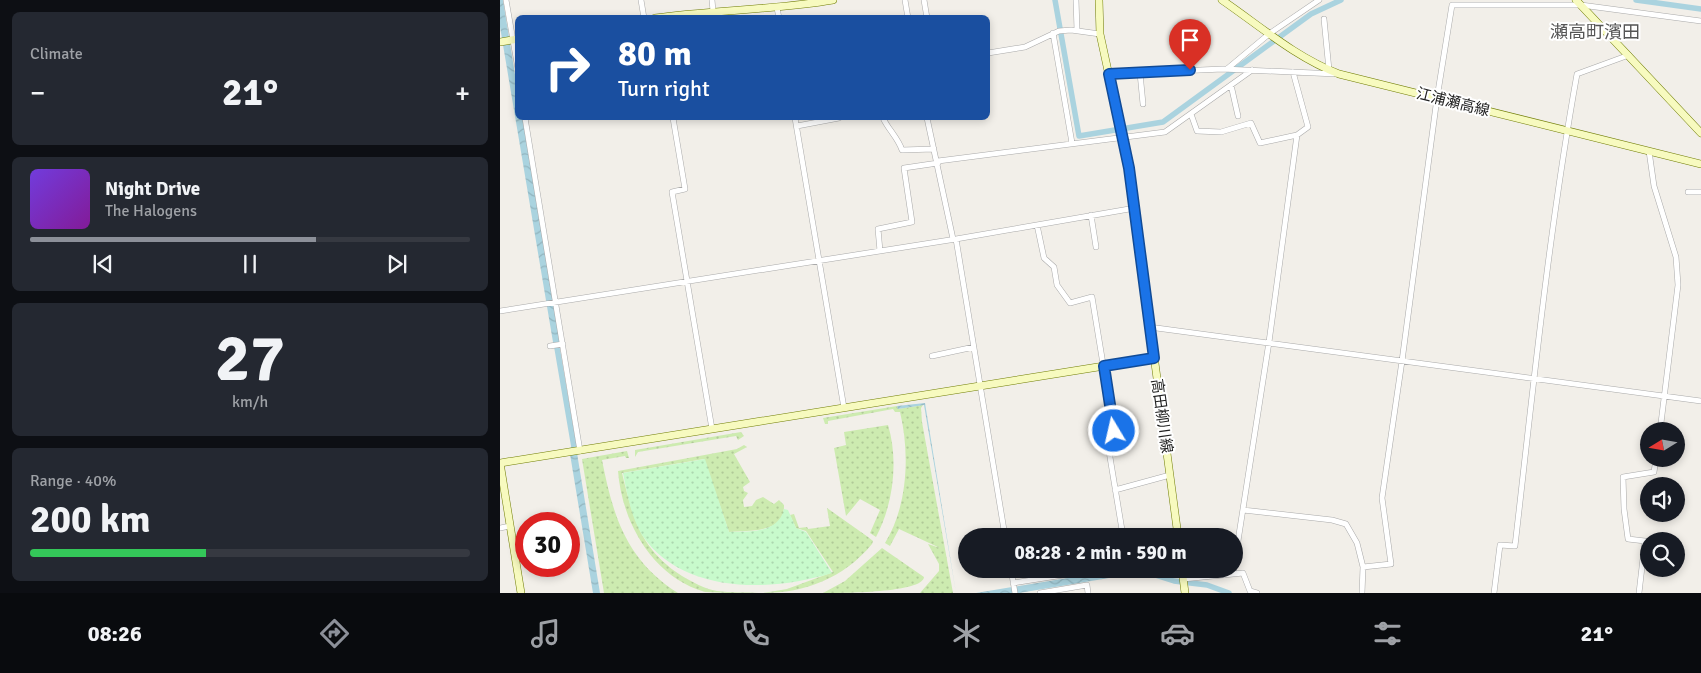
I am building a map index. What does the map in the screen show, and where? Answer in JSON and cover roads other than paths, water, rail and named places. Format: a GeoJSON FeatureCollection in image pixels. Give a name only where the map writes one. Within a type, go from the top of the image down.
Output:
{"type":"FeatureCollection","features":[{"type":"Feature","properties":{"kind":"main road"},"geometry":{"type":"LineString","coordinates":[[675,15],[777,8],[833,0]]}},
{"type":"Feature","properties":{"kind":"main road","name":"高田柳川線"},"geometry":{"type":"LineString","coordinates":[[1099,0],[1100,34],[1124,136],[1135,208],[1177,528]]}},
{"type":"Feature","properties":{"kind":"main road","name":"江浦瀬高線"},"geometry":{"type":"LineString","coordinates":[[1222,0],[1286,46],[1339,74],[1701,164]]}},
{"type":"Feature","properties":{"kind":"main road"},"geometry":{"type":"LineString","coordinates":[[1578,2],[1701,133]]}},
{"type":"Feature","properties":{"kind":"main road"},"geometry":{"type":"LineString","coordinates":[[501,42],[514,39]]}},
{"type":"Feature","properties":{"kind":"main road"},"geometry":{"type":"LineString","coordinates":[[521,593],[502,487],[500,463],[1154,358]]}},
{"type":"Feature","properties":{"kind":"main road"},"geometry":{"type":"LineString","coordinates":[[1183,579],[1185,593]]}},
{"type":"Feature","properties":{"kind":"street"},"geometry":{"type":"LineString","coordinates":[[506,0],[514,39]]}},
{"type":"Feature","properties":{"kind":"street"},"geometry":{"type":"LineString","coordinates":[[641,0],[644,15]]}},
{"type":"Feature","properties":{"kind":"street"},"geometry":{"type":"LineString","coordinates":[[712,0],[713,11]]}},
{"type":"Feature","properties":{"kind":"street"},"geometry":{"type":"LineString","coordinates":[[905,0],[908,15]]}},
{"type":"Feature","properties":{"kind":"street"},"geometry":{"type":"LineString","coordinates":[[924,0],[926,15]]}},
{"type":"Feature","properties":{"kind":"street"},"geometry":{"type":"LineString","coordinates":[[1074,30],[1076,0]]}},
{"type":"Feature","properties":{"kind":"street"},"geometry":{"type":"LineString","coordinates":[[1225,69],[1320,0]]}},
{"type":"Feature","properties":{"kind":"street"},"geometry":{"type":"LineString","coordinates":[[1363,567],[1391,564],[1382,498],[1437,98],[1452,5],[1578,2],[1701,21]]}},
{"type":"Feature","properties":{"kind":"street"},"geometry":{"type":"LineString","coordinates":[[777,8],[778,15]]}},
{"type":"Feature","properties":{"kind":"street"},"geometry":{"type":"LineString","coordinates":[[1324,19],[1329,70]]}},
{"type":"Feature","properties":{"kind":"street"},"geometry":{"type":"LineString","coordinates":[[990,53],[1025,47],[1051,34],[1074,30],[1100,34]]}},
{"type":"Feature","properties":{"kind":"street"},"geometry":{"type":"LineString","coordinates":[[1051,34],[1072,143]]}},
{"type":"Feature","properties":{"kind":"street"},"geometry":{"type":"LineString","coordinates":[[1494,593],[1500,545],[1515,546],[1534,379],[1567,130],[1577,74],[1629,55]]}},
{"type":"Feature","properties":{"kind":"street"},"geometry":{"type":"LineString","coordinates":[[1109,74],[1225,69],[1339,74]]}},
{"type":"Feature","properties":{"kind":"street"},"geometry":{"type":"LineString","coordinates":[[880,251],[878,229],[912,222],[904,168],[1072,143],[1165,132],[1250,70]]}},
{"type":"Feature","properties":{"kind":"street"},"geometry":{"type":"LineString","coordinates":[[1191,114],[1196,131],[1221,132],[1251,122],[1260,143],[1297,135],[1308,127],[1293,72]]}},
{"type":"Feature","properties":{"kind":"street"},"geometry":{"type":"LineString","coordinates":[[1140,73],[1143,104]]}},
{"type":"Feature","properties":{"kind":"street"},"geometry":{"type":"LineString","coordinates":[[1231,85],[1238,116]]}},
{"type":"Feature","properties":{"kind":"street"},"geometry":{"type":"LineString","coordinates":[[526,120],[579,451]]}},
{"type":"Feature","properties":{"kind":"street"},"geometry":{"type":"LineString","coordinates":[[673,120],[685,189],[672,192],[712,429]]}},
{"type":"Feature","properties":{"kind":"street"},"geometry":{"type":"LineString","coordinates":[[795,120],[844,408]]}},
{"type":"Feature","properties":{"kind":"street"},"geometry":{"type":"LineString","coordinates":[[796,126],[830,120]]}},
{"type":"Feature","properties":{"kind":"street"},"geometry":{"type":"LineString","coordinates":[[884,120],[888,129],[899,142],[902,150],[934,150]]}},
{"type":"Feature","properties":{"kind":"street"},"geometry":{"type":"LineString","coordinates":[[927,120],[955,239],[1004,528]]}},
{"type":"Feature","properties":{"kind":"street"},"geometry":{"type":"LineString","coordinates":[[1240,528],[1269,342],[1297,135]]}},
{"type":"Feature","properties":{"kind":"street"},"geometry":{"type":"LineString","coordinates":[[1649,151],[1654,186],[1676,257],[1678,285],[1661,422]]}},
{"type":"Feature","properties":{"kind":"street"},"geometry":{"type":"LineString","coordinates":[[1688,192],[1701,192]]}},
{"type":"Feature","properties":{"kind":"street"},"geometry":{"type":"LineString","coordinates":[[500,311],[955,239],[1135,208]]}},
{"type":"Feature","properties":{"kind":"street"},"geometry":{"type":"LineString","coordinates":[[1091,215],[1096,247]]}},
{"type":"Feature","properties":{"kind":"street"},"geometry":{"type":"LineString","coordinates":[[1037,225],[1044,258],[1054,267],[1057,285],[1070,303],[1092,297],[1114,431],[1106,433],[1122,528]]}},
{"type":"Feature","properties":{"kind":"street"},"geometry":{"type":"LineString","coordinates":[[1150,327],[1701,400]]}},
{"type":"Feature","properties":{"kind":"street"},"geometry":{"type":"LineString","coordinates":[[551,346],[561,344]]}},
{"type":"Feature","properties":{"kind":"street"},"geometry":{"type":"LineString","coordinates":[[932,356],[974,347]]}},
{"type":"Feature","properties":{"kind":"street"},"geometry":{"type":"LineString","coordinates":[[1639,593],[1645,541],[1628,539],[1624,509],[1623,477],[1654,472],[1655,468]]}},
{"type":"Feature","properties":{"kind":"street"},"geometry":{"type":"LineString","coordinates":[[1115,490],[1170,475]]}},
{"type":"Feature","properties":{"kind":"street"},"geometry":{"type":"LineString","coordinates":[[1243,510],[1332,520],[1346,524],[1357,542],[1363,567],[1362,593]]}},
{"type":"Feature","properties":{"kind":"street"},"geometry":{"type":"LineString","coordinates":[[500,528],[510,526]]}},
{"type":"Feature","properties":{"kind":"street"},"geometry":{"type":"LineString","coordinates":[[1243,573],[1250,591],[1257,593]]}},
{"type":"Feature","properties":{"kind":"street"},"geometry":{"type":"LineString","coordinates":[[1012,578],[1015,593]]}},
{"type":"Feature","properties":{"kind":"street"},"geometry":{"type":"LineString","coordinates":[[1013,584],[1049,578]]}},
{"type":"Feature","properties":{"kind":"street"},"geometry":{"type":"LineString","coordinates":[[1183,579],[1191,578]]}},
{"type":"Feature","properties":{"kind":"street"},"geometry":{"type":"LineString","coordinates":[[1040,593],[1087,585],[1088,593]]}},
{"type":"Feature","properties":{"kind":"water"},"geometry":{"type":"Polygon","coordinates":[[[500,0],[503,0],[515,75],[515,116],[500,27],[500,0]]]}},
{"type":"Feature","properties":{"kind":"water"},"geometry":{"type":"Polygon","coordinates":[[[516,120],[523,120],[559,337],[559,347],[554,348],[516,120]]]}},
{"type":"Feature","properties":{"kind":"water"},"geometry":{"type":"Polygon","coordinates":[[[925,403],[956,593],[924,405],[898,409],[897,406],[925,403]]]}},
{"type":"Feature","properties":{"kind":"water"},"geometry":{"type":"Polygon","coordinates":[[[576,447],[600,593],[593,593],[569,448],[576,447]]]}},
{"type":"Feature","properties":{"kind":"water"},"geometry":{"type":"Polygon","coordinates":[[[1067,578],[1109,578],[1019,593],[976,593],[1067,578]]]}},
{"type":"Feature","properties":{"kind":"waterway"},"geometry":{"type":"LineString","coordinates":[[1055,0],[1079,136],[1163,122],[1311,14],[1341,0]]}},
{"type":"Feature","properties":{"kind":"waterway"},"geometry":{"type":"LineString","coordinates":[[1636,0],[1701,9]]}},
{"type":"Feature","properties":{"kind":"waterway"},"geometry":{"type":"LineString","coordinates":[[556,342],[575,453]]}},
{"type":"Feature","properties":{"kind":"waterway"},"geometry":{"type":"LineString","coordinates":[[1164,578],[1207,585],[1229,593]]}},
{"type":"Feature","properties":{"kind":"district","name":"瀬高町濱田"},"geometry":{"type":"Point","coordinates":[1595,32]}}]}
